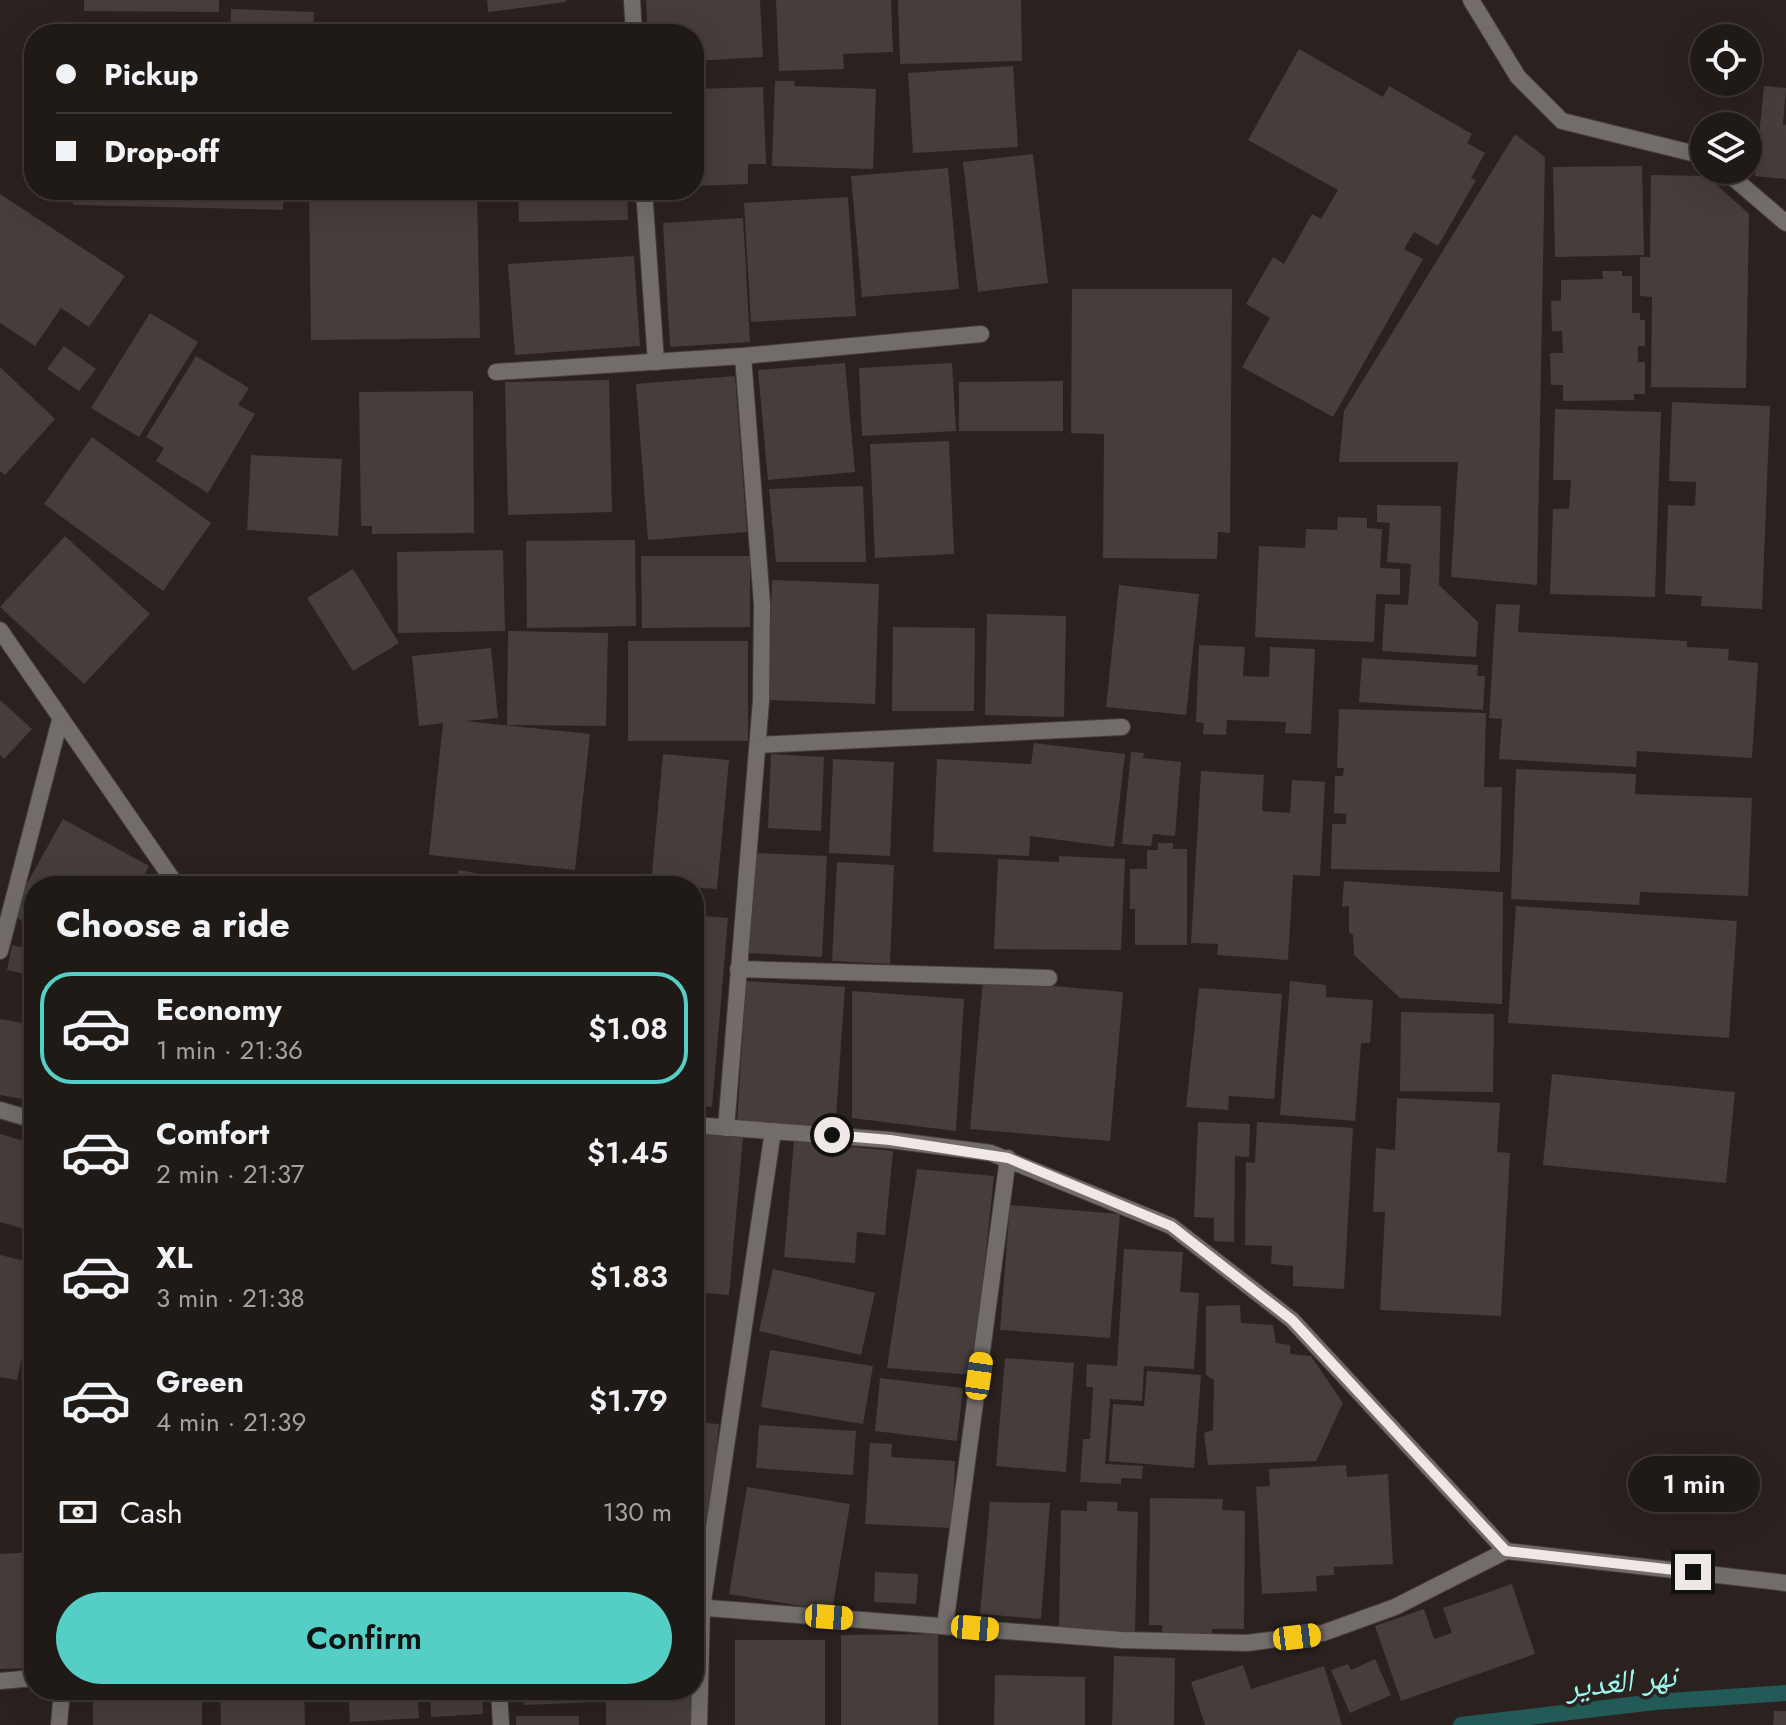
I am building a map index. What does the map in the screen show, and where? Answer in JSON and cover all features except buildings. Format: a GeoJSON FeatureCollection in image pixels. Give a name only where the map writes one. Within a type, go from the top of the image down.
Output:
{"type":"FeatureCollection","features":[{"type":"Feature","properties":{"kind":"street"},"geometry":{"type":"LineString","coordinates":[[632,0],[633,24]]}},
{"type":"Feature","properties":{"kind":"street"},"geometry":{"type":"LineString","coordinates":[[1471,0],[1518,77],[1562,121],[1690,153]]}},
{"type":"Feature","properties":{"kind":"street"},"geometry":{"type":"LineString","coordinates":[[1740,184],[1786,223]]}},
{"type":"Feature","properties":{"kind":"street"},"geometry":{"type":"LineString","coordinates":[[645,200],[656,362]]}},
{"type":"Feature","properties":{"kind":"street"},"geometry":{"type":"LineString","coordinates":[[496,372],[743,356],[981,334]]}},
{"type":"Feature","properties":{"kind":"street"},"geometry":{"type":"LineString","coordinates":[[726,1128],[759,745],[762,604],[743,356]]}},
{"type":"Feature","properties":{"kind":"street"},"geometry":{"type":"LineString","coordinates":[[0,630],[170,876]]}},
{"type":"Feature","properties":{"kind":"street"},"geometry":{"type":"LineString","coordinates":[[0,951],[60,720]]}},
{"type":"Feature","properties":{"kind":"street"},"geometry":{"type":"LineString","coordinates":[[759,745],[1122,727]]}},
{"type":"Feature","properties":{"kind":"street"},"geometry":{"type":"LineString","coordinates":[[738,969],[1049,978]]}},
{"type":"Feature","properties":{"kind":"street"},"geometry":{"type":"LineString","coordinates":[[0,1110],[24,1117]]}},
{"type":"Feature","properties":{"kind":"street"},"geometry":{"type":"LineString","coordinates":[[704,1126],[890,1140],[1008,1158],[1171,1226],[1292,1320],[1506,1551]]}},
{"type":"Feature","properties":{"kind":"street"},"geometry":{"type":"LineString","coordinates":[[704,1569],[773,1131]]}},
{"type":"Feature","properties":{"kind":"street"},"geometry":{"type":"LineString","coordinates":[[945,1626],[1008,1158]]}},
{"type":"Feature","properties":{"kind":"street"},"geometry":{"type":"LineString","coordinates":[[704,1607],[1183,1644],[1247,1643],[1323,1633],[1395,1607],[1506,1551],[1786,1583]]}},
{"type":"Feature","properties":{"kind":"street"},"geometry":{"type":"LineString","coordinates":[[0,1681],[24,1679]]}},
{"type":"Feature","properties":{"kind":"street"},"geometry":{"type":"LineString","coordinates":[[59,1725],[61,1700]]}},
{"type":"Feature","properties":{"kind":"street"},"geometry":{"type":"LineString","coordinates":[[500,1700],[501,1725]]}},
{"type":"Feature","properties":{"kind":"street"},"geometry":{"type":"LineString","coordinates":[[699,1700],[699,1725]]}},
{"type":"Feature","properties":{"kind":"waterway","name":"نهر الغدير"},"geometry":{"type":"LineString","coordinates":[[1461,1725],[1655,1702],[1786,1693]]}},
{"type":"Feature","properties":{"kind":"route"},"geometry":{"type":"LineString","coordinates":[[832,1135],[991,1153],[1171,1226],[1292,1320],[1408,1449],[1506,1551],[1693,1572]]}}]}
